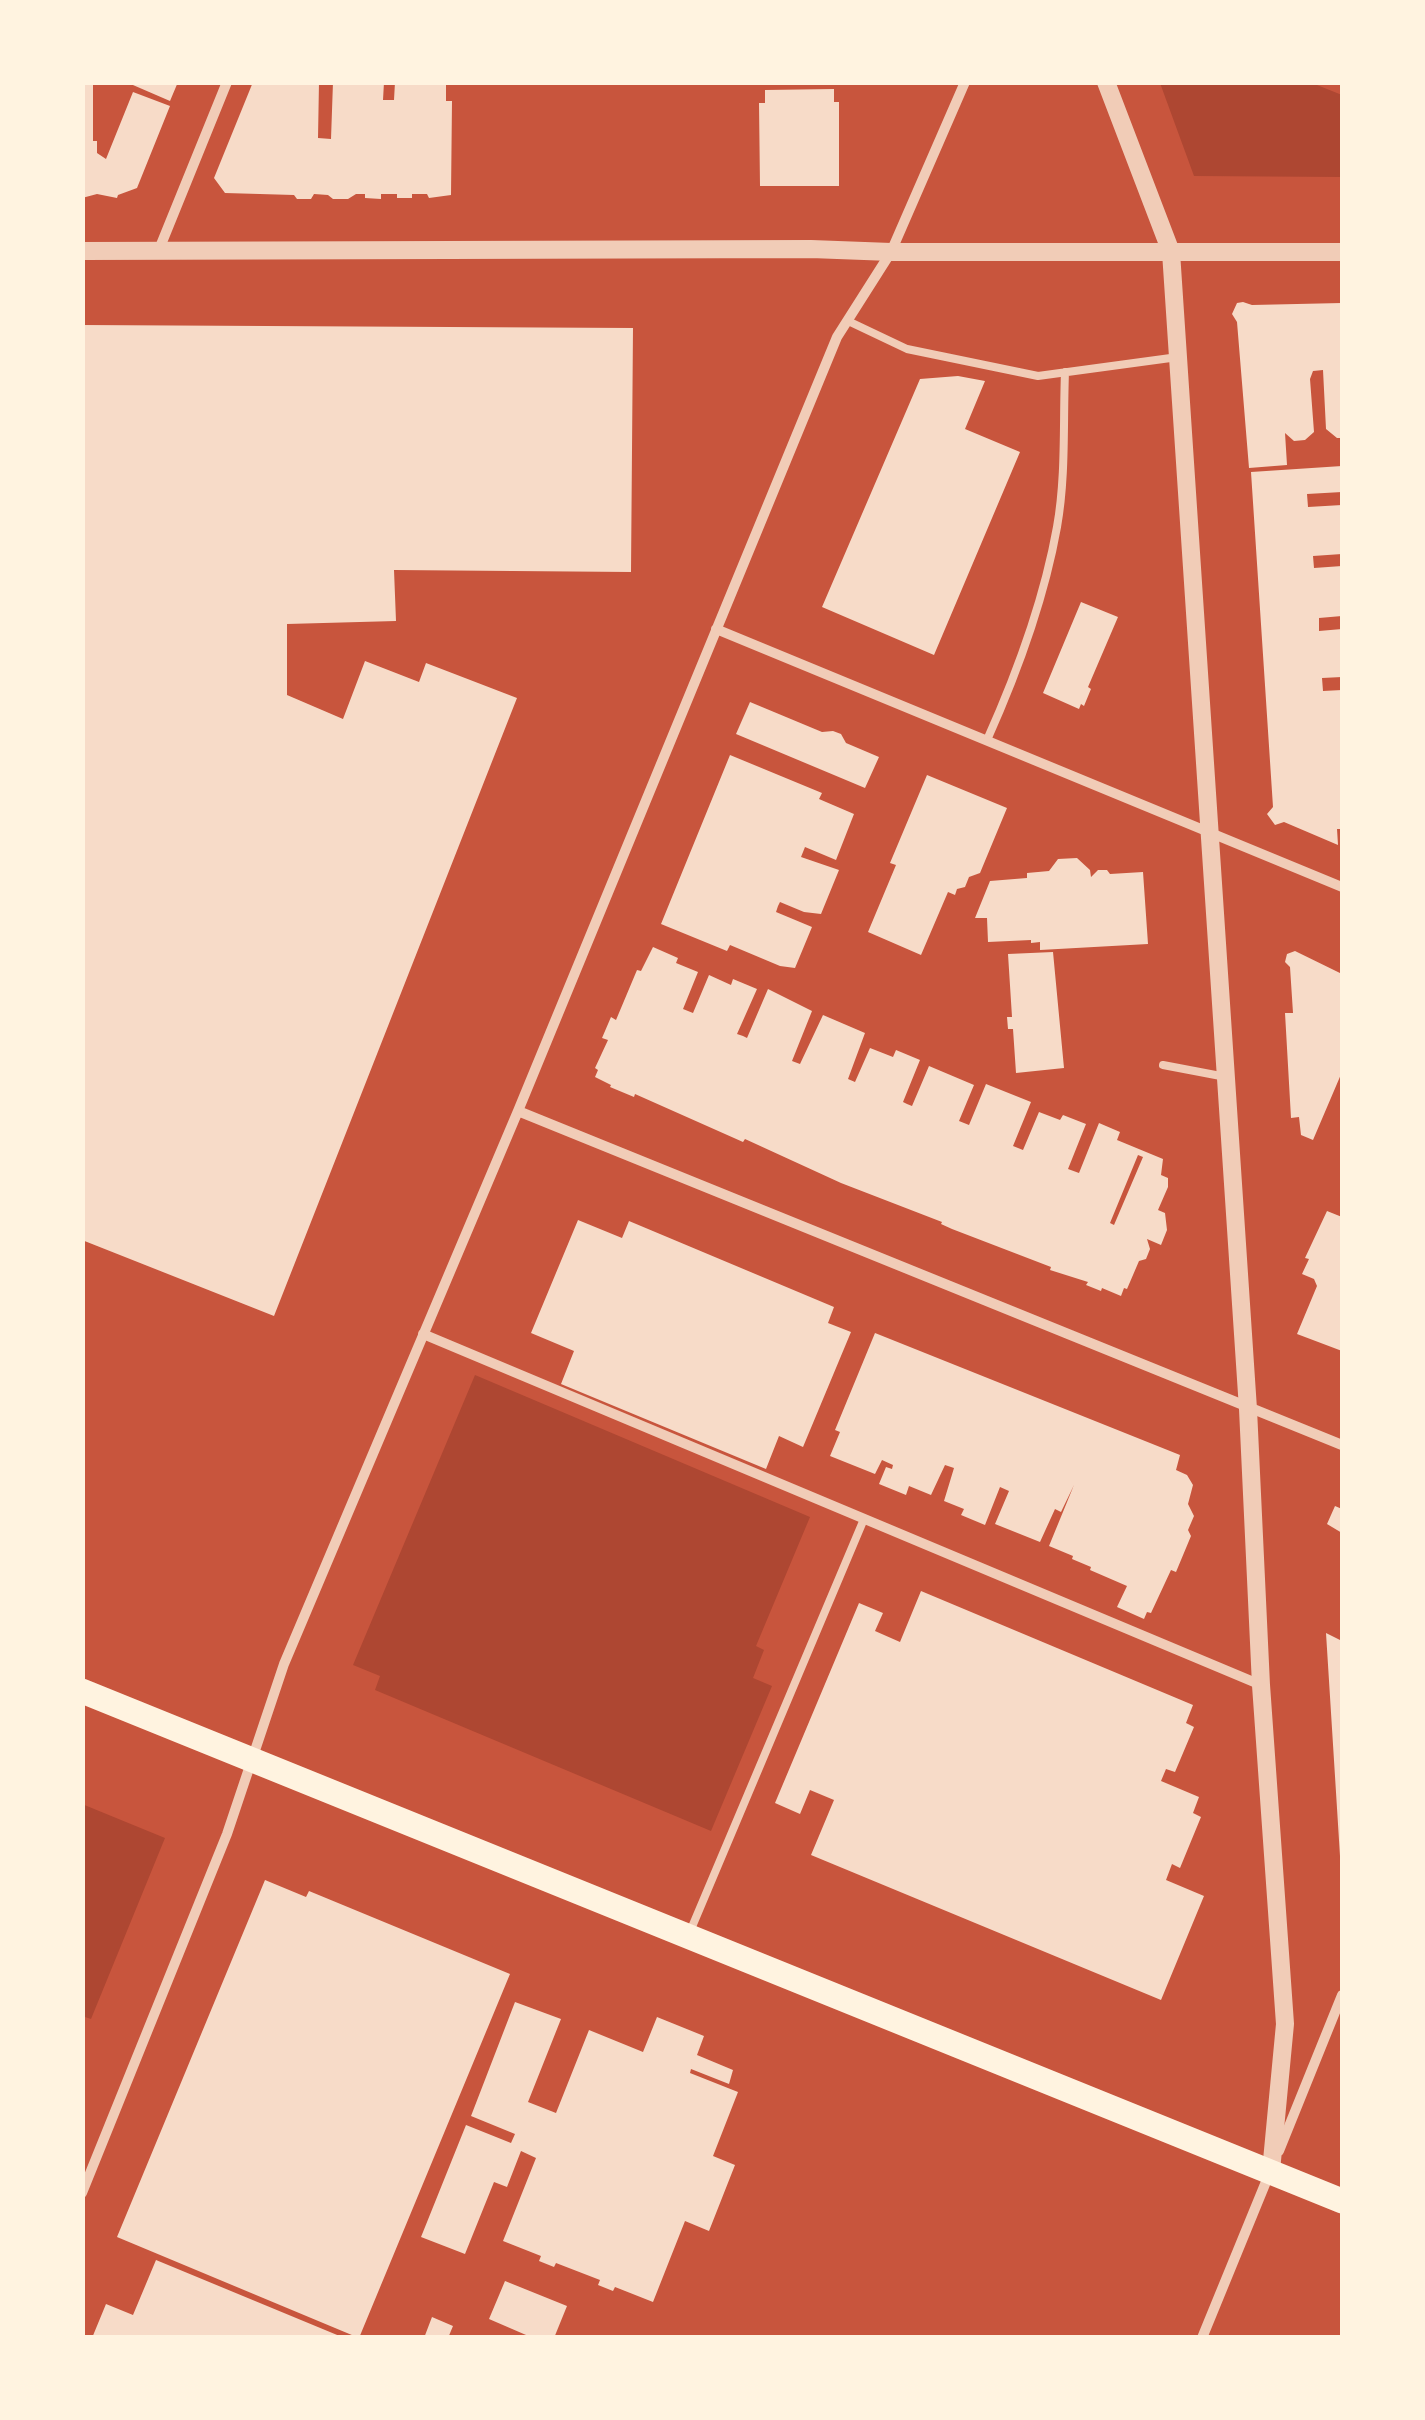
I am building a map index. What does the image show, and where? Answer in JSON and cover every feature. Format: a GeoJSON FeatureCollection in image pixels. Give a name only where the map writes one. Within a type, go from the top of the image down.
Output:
{"type":"FeatureCollection","features":[{"type":"Feature","properties":{"kind":"main road"},"geometry":{"type":"LineString","coordinates":[[82,1691],[1342,2201]]}},
{"type":"Feature","properties":{"kind":"street"},"geometry":{"type":"LineString","coordinates":[[158,252],[227,82]]}},
{"type":"Feature","properties":{"kind":"street"},"geometry":{"type":"LineString","coordinates":[[82,2193],[227,1834],[284,1664],[518,1111],[837,337],[892,252],[965,82]]}},
{"type":"Feature","properties":{"kind":"street"},"geometry":{"type":"LineString","coordinates":[[1106,82],[1171,252],[1285,2024],[1271,2171]]}},
{"type":"Feature","properties":{"kind":"street"},"geometry":{"type":"LineString","coordinates":[[82,251],[1342,252]]}},
{"type":"Feature","properties":{"kind":"street"},"geometry":{"type":"LineString","coordinates":[[716,629],[1342,888]]}},
{"type":"Feature","properties":{"kind":"street"},"geometry":{"type":"LineString","coordinates":[[518,1111],[1342,1445]]}},
{"type":"Feature","properties":{"kind":"street"},"geometry":{"type":"LineString","coordinates":[[423,1334],[1261,1685]]}},
{"type":"Feature","properties":{"kind":"street"},"geometry":{"type":"LineString","coordinates":[[1202,2338],[1342,1995]]}},
{"type":"Feature","properties":{"kind":"lane"},"geometry":{"type":"LineString","coordinates":[[848,321],[907,349],[1038,376],[1178,357]]}},
{"type":"Feature","properties":{"kind":"lane"},"geometry":{"type":"LineString","coordinates":[[987,740],[1006,698],[1042,591],[1058,524],[1064,372]]}},
{"type":"Feature","properties":{"kind":"lane"},"geometry":{"type":"LineString","coordinates":[[1163,1066],[1226,1077]]}},
{"type":"Feature","properties":{"kind":"lane"},"geometry":{"type":"LineString","coordinates":[[688,1937],[864,1519]]}},
{"type":"Feature","properties":{"kind":"shaded area"},"geometry":{"type":"Polygon","coordinates":[[[1160,83],[1312,83],[1342,95],[1342,177],[1194,176],[1160,83]]]}},
{"type":"Feature","properties":{"kind":"shaded area"},"geometry":{"type":"Polygon","coordinates":[[[475,1375],[810,1517],[756,1646],[764,1650],[753,1678],[772,1686],[711,1831],[375,1690],[380,1676],[353,1665],[475,1375]]]}},
{"type":"Feature","properties":{"kind":"shaded area"},"geometry":{"type":"Polygon","coordinates":[[[82,1804],[165,1838],[91,2019],[82,2016],[82,1804]]]}},
{"type":"Feature","properties":{"kind":"building"},"geometry":{"type":"Polygon","coordinates":[[[126,82],[178,82],[170,101],[126,82]]]}},
{"type":"Feature","properties":{"kind":"building"},"geometry":{"type":"Polygon","coordinates":[[[253,82],[319,82],[318,138],[331,139],[333,82],[384,82],[383,100],[394,100],[395,82],[446,82],[446,101],[452,101],[451,195],[429,198],[427,194],[412,194],[412,198],[397,198],[397,194],[381,194],[381,199],[356,194],[348,199],[333,199],[314,194],[311,199],[297,199],[294,195],[225,193],[214,178],[253,82]]]}},
{"type":"Feature","properties":{"kind":"building"},"geometry":{"type":"Polygon","coordinates":[[[82,85],[93,85],[93,141],[97,141],[97,153],[106,159],[133,92],[170,106],[137,188],[117,198],[97,194],[82,198],[82,85]]]}},
{"type":"Feature","properties":{"kind":"building"},"geometry":{"type":"Polygon","coordinates":[[[834,89],[834,102],[839,102],[839,186],[760,186],[759,103],[765,103],[765,90],[834,89]]]}},
{"type":"Feature","properties":{"kind":"building"},"geometry":{"type":"Polygon","coordinates":[[[1237,303],[1342,303],[1342,438],[1326,429],[1323,370],[1313,371],[1310,379],[1314,432],[1305,440],[1294,441],[1285,433],[1287,465],[1249,468],[1237,322],[1232,314],[1237,303]]]}},
{"type":"Feature","properties":{"kind":"building"},"geometry":{"type":"Polygon","coordinates":[[[82,325],[633,328],[631,572],[394,570],[396,621],[287,624],[287,695],[343,719],[365,661],[419,682],[426,663],[517,698],[274,1316],[82,1240],[82,325]]]}},
{"type":"Feature","properties":{"kind":"building"},"geometry":{"type":"Polygon","coordinates":[[[958,376],[985,381],[965,429],[1020,452],[934,655],[822,607],[920,379],[958,376]]]}},
{"type":"Feature","properties":{"kind":"building"},"geometry":{"type":"Polygon","coordinates":[[[1342,466],[1342,492],[1307,494],[1308,507],[1342,505],[1342,554],[1313,556],[1314,568],[1342,566],[1342,616],[1319,618],[1319,631],[1342,629],[1342,677],[1322,678],[1323,691],[1342,690],[1342,829],[1337,829],[1338,845],[1284,822],[1275,825],[1267,814],[1273,807],[1251,472],[1342,466]]]}},
{"type":"Feature","properties":{"kind":"building"},"geometry":{"type":"Polygon","coordinates":[[[1081,602],[1118,617],[1088,687],[1091,689],[1084,706],[1081,704],[1079,709],[1043,693],[1081,602]]]}},
{"type":"Feature","properties":{"kind":"building"},"geometry":{"type":"Polygon","coordinates":[[[750,702],[822,732],[841,734],[846,743],[879,757],[865,788],[736,734],[750,702]]]}},
{"type":"Feature","properties":{"kind":"building"},"geometry":{"type":"Polygon","coordinates":[[[730,755],[822,793],[819,799],[854,814],[836,860],[805,847],[801,857],[839,870],[821,914],[780,902],[778,906],[776,912],[812,927],[795,968],[780,966],[730,945],[727,951],[661,924],[730,755]]]}},
{"type":"Feature","properties":{"kind":"building"},"geometry":{"type":"Polygon","coordinates":[[[927,775],[1007,808],[980,873],[969,877],[955,895],[948,892],[921,955],[868,932],[896,865],[890,863],[927,775]]]}},
{"type":"Feature","properties":{"kind":"building"},"geometry":{"type":"Polygon","coordinates":[[[1077,858],[1090,870],[1091,877],[1098,870],[1110,874],[1143,872],[1148,944],[1040,950],[1040,942],[1031,940],[988,942],[987,918],[975,918],[990,881],[1027,878],[1027,873],[1049,871],[1058,859],[1077,858]]]}},
{"type":"Feature","properties":{"kind":"building"},"geometry":{"type":"Polygon","coordinates":[[[653,947],[698,972],[683,1009],[693,1013],[709,975],[731,985],[733,979],[757,989],[737,1034],[747,1038],[768,989],[812,1011],[792,1061],[800,1064],[823,1015],[865,1033],[848,1079],[855,1082],[870,1048],[893,1057],[896,1050],[920,1060],[903,1102],[912,1106],[929,1066],[974,1085],[959,1121],[969,1125],[986,1084],[1031,1102],[1013,1146],[1023,1150],[1039,1112],[1060,1120],[1063,1115],[1086,1124],[1068,1169],[1079,1173],[1099,1123],[1120,1132],[1117,1140],[1163,1159],[1161,1175],[1168,1178],[1168,1187],[1158,1210],[1165,1213],[1167,1230],[1161,1245],[1147,1239],[1150,1249],[1146,1259],[1139,1261],[1121,1296],[1102,1288],[1101,1291],[1086,1285],[1088,1282],[841,1183],[745,1139],[743,1142],[635,1094],[634,1097],[610,1087],[595,1077],[608,1040],[602,1038],[611,1017],[616,1020],[637,970],[641,971],[653,947]],[[1138,1155],[1110,1223],[1114,1225],[1143,1157],[1138,1155]]]}},
{"type":"Feature","properties":{"kind":"building"},"geometry":{"type":"Polygon","coordinates":[[[1295,951],[1342,974],[1342,1072],[1313,1140],[1301,1135],[1299,1117],[1291,1118],[1285,1013],[1293,1013],[1290,967],[1285,962],[1287,954],[1295,951]]]}},
{"type":"Feature","properties":{"kind":"building"},"geometry":{"type":"Polygon","coordinates":[[[1053,952],[1064,1068],[1016,1073],[1013,1029],[1008,1029],[1007,1017],[1012,1017],[1008,954],[1053,952]]]}},
{"type":"Feature","properties":{"kind":"building"},"geometry":{"type":"Polygon","coordinates":[[[1327,1211],[1342,1217],[1342,1351],[1297,1334],[1317,1286],[1314,1279],[1302,1274],[1309,1259],[1305,1258],[1327,1211]]]}},
{"type":"Feature","properties":{"kind":"building"},"geometry":{"type":"Polygon","coordinates":[[[578,1220],[622,1238],[629,1221],[834,1307],[828,1323],[851,1332],[803,1447],[779,1436],[766,1469],[561,1384],[574,1351],[531,1333],[578,1220]]]}},
{"type":"Feature","properties":{"kind":"building"},"geometry":{"type":"Polygon","coordinates":[[[875,1333],[1180,1455],[1176,1470],[1187,1475],[1193,1485],[1188,1504],[1194,1516],[1188,1530],[1191,1536],[1176,1572],[1171,1570],[1151,1613],[1147,1612],[1144,1619],[1117,1607],[1127,1586],[1049,1546],[1074,1485],[1061,1512],[1055,1509],[1040,1542],[995,1524],[1009,1491],[1000,1487],[985,1525],[961,1515],[964,1509],[944,1501],[954,1468],[945,1465],[931,1495],[909,1486],[906,1495],[879,1484],[886,1467],[892,1469],[893,1465],[882,1460],[875,1474],[830,1456],[840,1432],[835,1430],[875,1333]]]}},
{"type":"Feature","properties":{"kind":"building"},"geometry":{"type":"Polygon","coordinates":[[[1335,1506],[1342,1509],[1342,1533],[1327,1524],[1335,1506]]]}},
{"type":"Feature","properties":{"kind":"building"},"geometry":{"type":"Polygon","coordinates":[[[921,1591],[1193,1705],[1186,1723],[1194,1727],[1175,1772],[1166,1769],[1161,1781],[1199,1797],[1193,1813],[1201,1817],[1180,1868],[1172,1864],[1166,1880],[1204,1896],[1161,2000],[811,1855],[834,1800],[810,1790],[800,1814],[775,1803],[859,1603],[883,1613],[875,1631],[900,1642],[921,1591]]]}},
{"type":"Feature","properties":{"kind":"building"},"geometry":{"type":"Polygon","coordinates":[[[1326,1633],[1342,1641],[1342,1856],[1340,1856],[1326,1633]]]}},
{"type":"Feature","properties":{"kind":"building"},"geometry":{"type":"Polygon","coordinates":[[[265,1880],[306,1897],[309,1891],[510,1974],[359,2338],[117,2237],[265,1880]]]}},
{"type":"Feature","properties":{"kind":"building"},"geometry":{"type":"Polygon","coordinates":[[[515,2002],[561,2019],[528,2102],[556,2113],[589,2030],[643,2052],[657,2017],[704,2036],[697,2055],[733,2070],[729,2084],[691,2069],[690,2073],[738,2092],[713,2156],[735,2165],[709,2231],[685,2221],[653,2302],[615,2287],[613,2291],[598,2285],[600,2280],[556,2263],[554,2267],[539,2261],[541,2256],[503,2241],[536,2158],[521,2151],[507,2187],[494,2182],[465,2254],[421,2237],[466,2125],[511,2143],[515,2134],[471,2116],[515,2002]]]}},
{"type":"Feature","properties":{"kind":"building"},"geometry":{"type":"Polygon","coordinates":[[[156,2260],[342,2338],[92,2338],[106,2304],[133,2315],[156,2260]]]}},
{"type":"Feature","properties":{"kind":"building"},"geometry":{"type":"Polygon","coordinates":[[[505,2281],[567,2306],[554,2338],[533,2338],[489,2319],[505,2281]]]}},
{"type":"Feature","properties":{"kind":"building"},"geometry":{"type":"Polygon","coordinates":[[[432,2317],[453,2326],[448,2338],[424,2338],[432,2317]]]}}]}
